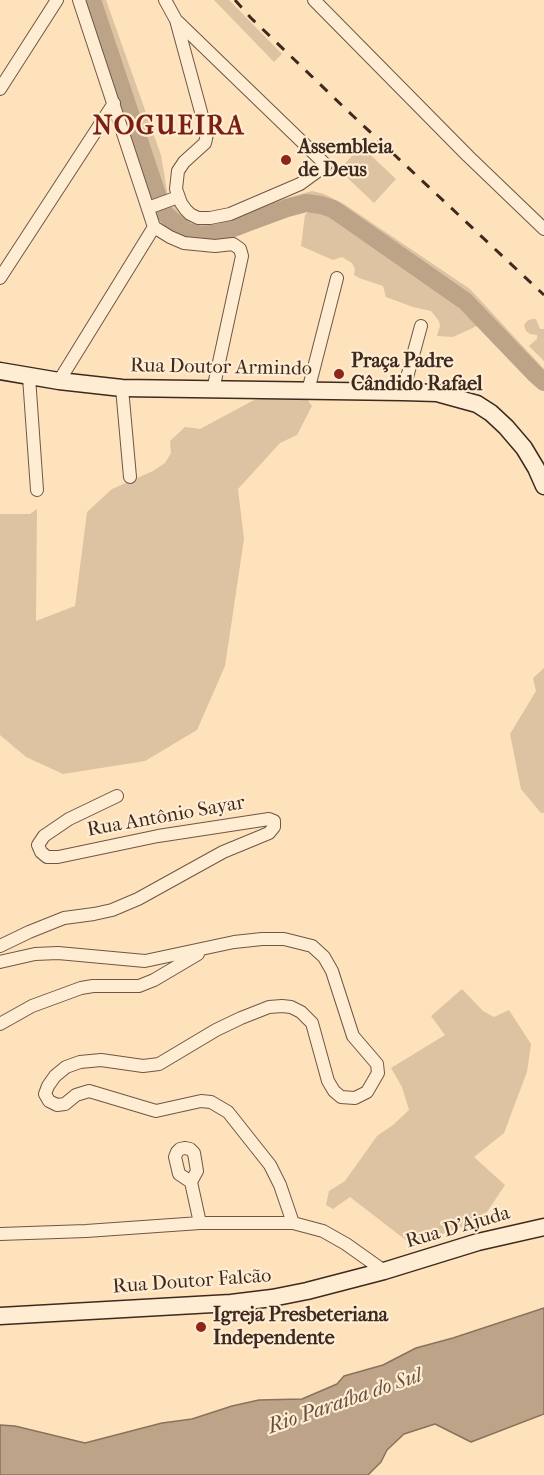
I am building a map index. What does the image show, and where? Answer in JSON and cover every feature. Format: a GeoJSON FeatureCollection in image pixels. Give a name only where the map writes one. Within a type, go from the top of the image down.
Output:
{"type":"FeatureCollection","features":[{"type":"Feature","properties":{"kind":"street"},"geometry":{"type":"LineString","coordinates":[[0,89],[57,0]]}},
{"type":"Feature","properties":{"kind":"street"},"geometry":{"type":"LineString","coordinates":[[59,381],[154,227],[150,207],[79,0]]}},
{"type":"Feature","properties":{"kind":"street"},"geometry":{"type":"LineString","coordinates":[[165,0],[176,20],[207,134],[205,143],[184,162],[178,171],[176,198],[190,214],[198,218],[230,214],[300,184],[326,165],[176,20]]}},
{"type":"Feature","properties":{"kind":"street"},"geometry":{"type":"LineString","coordinates":[[314,0],[468,156],[544,229]]}},
{"type":"Feature","properties":{"kind":"street"},"geometry":{"type":"LineString","coordinates":[[0,278],[114,103]]}},
{"type":"Feature","properties":{"kind":"street"},"geometry":{"type":"LineString","coordinates":[[150,207],[176,198]]}},
{"type":"Feature","properties":{"kind":"street"},"geometry":{"type":"LineString","coordinates":[[154,227],[184,243],[215,246],[233,244],[240,249],[242,256],[213,390]]}},
{"type":"Feature","properties":{"kind":"street"},"geometry":{"type":"LineString","coordinates":[[308,391],[337,278]]}},
{"type":"Feature","properties":{"kind":"street"},"geometry":{"type":"LineString","coordinates":[[403,392],[421,326]]}},
{"type":"Feature","properties":{"kind":"street","name":"Rua Doutor Armindo"},"geometry":{"type":"LineString","coordinates":[[0,371],[122,388],[437,393],[477,404],[491,413],[524,448],[544,486]]}},
{"type":"Feature","properties":{"kind":"street"},"geometry":{"type":"LineString","coordinates":[[29,376],[37,490]]}},
{"type":"Feature","properties":{"kind":"street"},"geometry":{"type":"LineString","coordinates":[[122,388],[130,477]]}},
{"type":"Feature","properties":{"kind":"street","name":"Rua Antônio Sayar"},"geometry":{"type":"LineString","coordinates":[[0,946],[64,918],[112,910],[138,899],[223,852],[269,833],[274,827],[274,821],[268,819],[158,836],[58,857],[47,856],[41,852],[38,845],[44,836],[69,819],[117,795]]}},
{"type":"Feature","properties":{"kind":"street"},"geometry":{"type":"LineString","coordinates":[[0,962],[36,954],[58,953],[145,961],[234,942],[262,939],[284,939],[312,946],[324,957],[332,971],[353,1036],[377,1064],[378,1073],[367,1092],[355,1098],[341,1097],[334,1091],[328,1081],[312,1023],[301,1012],[282,1006],[268,1007],[241,1018],[159,1064],[143,1066],[101,1060],[80,1062],[66,1067],[55,1076],[45,1094],[49,1101],[57,1105],[66,1104],[76,1095],[89,1091],[156,1111],[201,1101],[212,1102],[228,1112],[270,1166],[280,1185],[293,1223]]}},
{"type":"Feature","properties":{"kind":"street"},"geometry":{"type":"LineString","coordinates":[[0,1024],[33,1006],[81,988],[139,986],[154,980],[207,948]]}},
{"type":"Feature","properties":{"kind":"street"},"geometry":{"type":"LineString","coordinates":[[191,1182],[200,1223]]}},
{"type":"Feature","properties":{"kind":"street"},"geometry":{"type":"LineString","coordinates":[[0,1234],[200,1223],[293,1223],[323,1231],[384,1271]]}},
{"type":"Feature","properties":{"kind":"street","name":"Rua D'Ajuda"},"geometry":{"type":"LineString","coordinates":[[384,1271],[478,1242],[544,1227]]}},
{"type":"Feature","properties":{"kind":"street","name":"Rua Doutor Falcão"},"geometry":{"type":"LineString","coordinates":[[0,1316],[272,1299],[384,1271]]}},
{"type":"Feature","properties":{"kind":"shaded area"},"geometry":{"type":"Polygon","coordinates":[[[85,0],[106,0],[161,155],[168,197],[153,203],[85,0]]]}},
{"type":"Feature","properties":{"kind":"shaded area"},"geometry":{"type":"Polygon","coordinates":[[[214,0],[229,0],[282,54],[274,62],[214,0]]]}},
{"type":"Feature","properties":{"kind":"shaded area"},"geometry":{"type":"Polygon","coordinates":[[[361,146],[396,179],[374,203],[339,170],[361,146]]]}},
{"type":"Feature","properties":{"kind":"shaded area"},"geometry":{"type":"Polygon","coordinates":[[[312,191],[344,204],[470,289],[544,369],[544,391],[531,381],[479,325],[453,337],[437,336],[439,321],[431,311],[386,297],[383,286],[354,275],[355,269],[352,263],[342,257],[333,260],[301,246],[305,215],[309,211],[296,212],[220,242],[187,239],[174,233],[164,225],[155,211],[173,204],[189,220],[231,220],[279,200],[312,191]]]}},
{"type":"Feature","properties":{"kind":"shaded area"},"geometry":{"type":"Polygon","coordinates":[[[536,319],[540,329],[544,329],[544,361],[529,346],[537,339],[537,335],[526,331],[524,325],[536,319]]]}},
{"type":"Feature","properties":{"kind":"shaded area"},"geometry":{"type":"Polygon","coordinates":[[[304,395],[312,406],[297,435],[280,443],[238,489],[244,539],[225,666],[197,730],[145,761],[63,774],[26,757],[0,735],[0,514],[30,514],[37,509],[36,621],[75,606],[87,512],[112,489],[153,471],[165,463],[171,453],[170,441],[185,427],[200,429],[254,400],[304,395]]]}},
{"type":"Feature","properties":{"kind":"shaded area"},"geometry":{"type":"Polygon","coordinates":[[[544,668],[544,813],[541,813],[521,789],[510,734],[536,691],[533,678],[544,668]]]}},
{"type":"Feature","properties":{"kind":"shaded area"},"geometry":{"type":"Polygon","coordinates":[[[462,989],[483,1011],[494,1017],[509,1010],[531,1044],[527,1072],[504,1133],[474,1157],[505,1185],[487,1212],[469,1224],[428,1239],[407,1241],[350,1197],[333,1209],[326,1205],[329,1191],[345,1181],[377,1136],[409,1110],[402,1087],[391,1068],[445,1035],[431,1016],[462,989]]]}},
{"type":"Feature","properties":{"kind":"water","name":"Rio Paraíba do Sul"},"geometry":{"type":"Polygon","coordinates":[[[544,1308],[544,1414],[471,1442],[435,1424],[404,1434],[387,1450],[381,1462],[368,1475],[0,1475],[0,1425],[15,1426],[85,1443],[162,1423],[192,1419],[259,1400],[302,1399],[337,1384],[344,1376],[383,1365],[416,1348],[544,1308]]]}},
{"type":"Feature","properties":{"kind":"waterway"},"geometry":{"type":"LineString","coordinates":[[92,0],[163,212],[174,222],[187,232],[202,235],[219,233],[306,203],[333,209],[465,301],[544,382]]}},
{"type":"Feature","properties":{"kind":"railway"},"geometry":{"type":"LineString","coordinates":[[235,0],[352,115],[544,295]]}},
{"type":"Feature","properties":{"kind":"place","name":"Assembleia de Deus"},"geometry":{"type":"Point","coordinates":[286,160]}},
{"type":"Feature","properties":{"kind":"place","name":"Praça Padre Cândido Rafael"},"geometry":{"type":"Point","coordinates":[339,374]}},
{"type":"Feature","properties":{"kind":"place","name":"Igreja Presbeteriana Independente"},"geometry":{"type":"Point","coordinates":[201,1327]}},
{"type":"Feature","properties":{"kind":"district","name":"NOGUEIRA"},"geometry":{"type":"Point","coordinates":[169,128]}}]}
